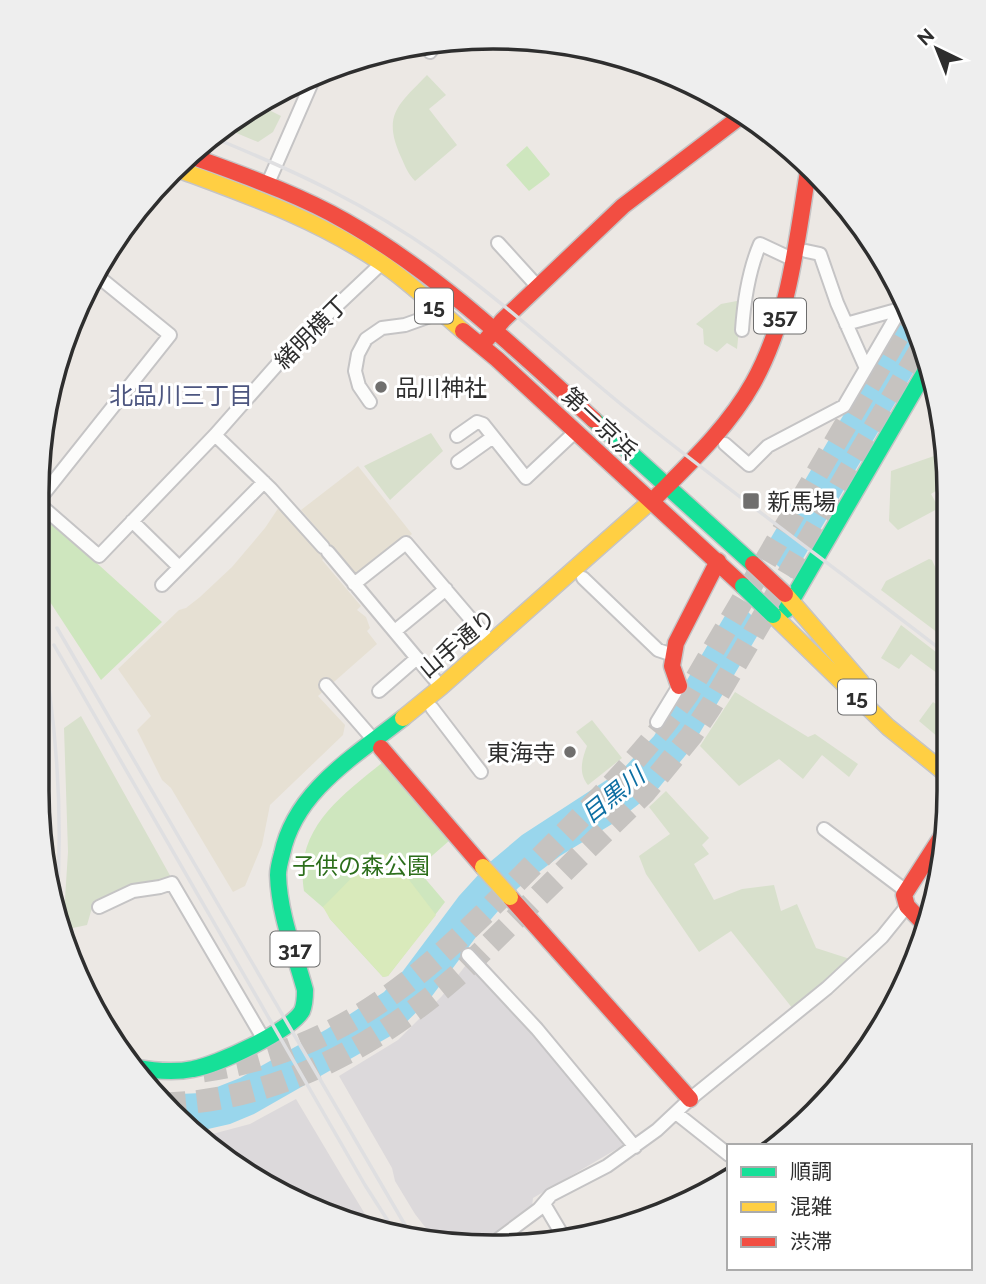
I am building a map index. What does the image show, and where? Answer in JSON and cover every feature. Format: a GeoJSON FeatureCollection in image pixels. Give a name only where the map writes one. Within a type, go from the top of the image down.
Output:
{"type":"FeatureCollection","features":[{"type":"Feature","properties":{"kind":"main road"},"geometry":{"type":"LineString","coordinates":[[481,346],[623,206],[735,121]]}},
{"type":"Feature","properties":{"kind":"main road","name":"第一京浜"},"geometry":{"type":"LineString","coordinates":[[200,159],[268,183],[314,204],[407,260],[547,376],[789,597],[872,694],[937,751]]}},
{"type":"Feature","properties":{"kind":"main road","name":"第一京浜"},"geometry":{"type":"LineString","coordinates":[[186,172],[289,211],[324,228],[382,263],[481,346],[718,561],[888,727],[937,767]]}},
{"type":"Feature","properties":{"kind":"main road","name":"山手通り"},"geometry":{"type":"LineString","coordinates":[[147,1069],[169,1072],[198,1069],[233,1056],[293,1020],[305,1003],[305,989],[279,886],[280,860],[286,834],[299,810],[316,789],[432,708],[583,578],[671,491],[726,444],[751,414],[779,359],[794,315],[808,180]]}},
{"type":"Feature","properties":{"kind":"main road","name":"山手通り"},"geometry":{"type":"LineString","coordinates":[[671,491],[740,404],[755,380],[782,313],[817,189]]}},
{"type":"Feature","properties":{"kind":"main road"},"geometry":{"type":"LineString","coordinates":[[776,618],[922,377]]}},
{"type":"Feature","properties":{"kind":"main road","name":"山手通り"},"geometry":{"type":"LineString","coordinates":[[156,1080],[185,1081],[219,1073],[290,1035],[308,1021],[316,1004],[316,988],[290,886],[293,850],[301,828],[323,797],[378,744],[441,687],[656,506]]}},
{"type":"Feature","properties":{"kind":"main road"},"geometry":{"type":"LineString","coordinates":[[679,686],[672,666],[673,655],[682,629],[718,561]]}},
{"type":"Feature","properties":{"kind":"main road"},"geometry":{"type":"LineString","coordinates":[[378,744],[482,867],[690,1099]]}},
{"type":"Feature","properties":{"kind":"main road"},"geometry":{"type":"LineString","coordinates":[[919,915],[906,899],[932,853]]}},
{"type":"Feature","properties":{"kind":"street"},"geometry":{"type":"LineString","coordinates":[[268,183],[309,90]]}},
{"type":"Feature","properties":{"kind":"street"},"geometry":{"type":"LineString","coordinates":[[498,243],[538,287]]}},
{"type":"Feature","properties":{"kind":"street"},"geometry":{"type":"LineString","coordinates":[[742,330],[753,261],[760,244],[799,255],[820,254],[846,324],[866,366]]}},
{"type":"Feature","properties":{"kind":"street","name":"緒明横丁"},"geometry":{"type":"LineString","coordinates":[[49,512],[99,556],[215,435],[290,350],[382,263]]}},
{"type":"Feature","properties":{"kind":"street"},"geometry":{"type":"LineString","coordinates":[[49,488],[170,335],[103,281]]}},
{"type":"Feature","properties":{"kind":"street"},"geometry":{"type":"LineString","coordinates":[[370,402],[359,386],[355,371],[358,354],[366,339],[382,328],[405,325],[430,316],[435,307]]}},
{"type":"Feature","properties":{"kind":"street"},"geometry":{"type":"LineString","coordinates":[[846,324],[897,311]]}},
{"type":"Feature","properties":{"kind":"street"},"geometry":{"type":"LineString","coordinates":[[726,444],[749,464],[768,446],[844,406],[866,366],[900,316]]}},
{"type":"Feature","properties":{"kind":"street"},"geometry":{"type":"LineString","coordinates":[[457,436],[477,422],[484,424],[526,478],[575,432]]}},
{"type":"Feature","properties":{"kind":"street"},"geometry":{"type":"LineString","coordinates":[[215,435],[264,482],[325,550],[441,687]]}},
{"type":"Feature","properties":{"kind":"street"},"geometry":{"type":"LineString","coordinates":[[458,462],[493,437]]}},
{"type":"Feature","properties":{"kind":"street"},"geometry":{"type":"LineString","coordinates":[[162,585],[264,482]]}},
{"type":"Feature","properties":{"kind":"street"},"geometry":{"type":"LineString","coordinates":[[132,521],[179,567]]}},
{"type":"Feature","properties":{"kind":"street"},"geometry":{"type":"LineString","coordinates":[[354,584],[405,543],[492,644]]}},
{"type":"Feature","properties":{"kind":"street"},"geometry":{"type":"LineString","coordinates":[[583,578],[659,650],[673,655]]}},
{"type":"Feature","properties":{"kind":"street"},"geometry":{"type":"LineString","coordinates":[[394,631],[446,589]]}},
{"type":"Feature","properties":{"kind":"street"},"geometry":{"type":"LineString","coordinates":[[379,691],[417,658]]}},
{"type":"Feature","properties":{"kind":"street"},"geometry":{"type":"LineString","coordinates":[[326,685],[378,744]]}},
{"type":"Feature","properties":{"kind":"street"},"geometry":{"type":"LineString","coordinates":[[657,722],[679,686]]}},
{"type":"Feature","properties":{"kind":"street"},"geometry":{"type":"LineString","coordinates":[[432,708],[481,772]]}},
{"type":"Feature","properties":{"kind":"street"},"geometry":{"type":"LineString","coordinates":[[504,1235],[544,1204],[551,1195],[607,1166],[635,1147],[827,988],[882,937],[906,899],[824,829]]}},
{"type":"Feature","properties":{"kind":"street"},"geometry":{"type":"LineString","coordinates":[[99,906],[133,891],[172,883],[263,1038]]}},
{"type":"Feature","properties":{"kind":"street"},"geometry":{"type":"LineString","coordinates":[[468,955],[537,1029],[635,1147]]}},
{"type":"Feature","properties":{"kind":"street"},"geometry":{"type":"LineString","coordinates":[[676,1113],[727,1153]]}},
{"type":"Feature","properties":{"kind":"street"},"geometry":{"type":"LineString","coordinates":[[544,1204],[559,1230]]}},
{"type":"Feature","properties":{"kind":"shaded area"},"geometry":{"type":"Polygon","coordinates":[[[358,466],[412,534],[359,577],[334,549],[322,560],[361,606],[357,610],[366,617],[370,628],[367,631],[377,644],[318,696],[345,725],[343,735],[270,805],[262,845],[245,886],[233,892],[171,788],[162,780],[137,730],[151,716],[118,669],[179,610],[200,597],[232,567],[279,507],[318,551],[328,541],[301,510],[358,466]]]}},
{"type":"Feature","properties":{"kind":"shaded area"},"geometry":{"type":"Polygon","coordinates":[[[469,961],[627,1143],[533,1198],[532,1207],[494,1235],[427,1230],[395,1181],[392,1168],[339,1076],[398,1040],[442,996],[469,961]]]}},
{"type":"Feature","properties":{"kind":"shaded area"},"geometry":{"type":"Polygon","coordinates":[[[296,1099],[367,1216],[323,1201],[271,1176],[212,1134],[250,1124],[296,1099]]]}},
{"type":"Feature","properties":{"kind":"green space"},"geometry":{"type":"Polygon","coordinates":[[[427,75],[446,95],[429,109],[457,145],[415,181],[395,143],[393,121],[401,103],[427,75]]]}},
{"type":"Feature","properties":{"kind":"green space"},"geometry":{"type":"Polygon","coordinates":[[[268,110],[281,116],[273,132],[258,142],[235,132],[268,110]]]}},
{"type":"Feature","properties":{"kind":"green space"},"geometry":{"type":"Polygon","coordinates":[[[527,146],[550,174],[529,191],[506,165],[527,146]]]}},
{"type":"Feature","properties":{"kind":"green space"},"geometry":{"type":"Polygon","coordinates":[[[742,300],[737,349],[727,343],[717,352],[704,344],[703,329],[696,324],[721,304],[742,300]]]}},
{"type":"Feature","properties":{"kind":"green space"},"geometry":{"type":"Polygon","coordinates":[[[431,433],[443,451],[390,500],[364,466],[431,433]]]}},
{"type":"Feature","properties":{"kind":"green space"},"geometry":{"type":"Polygon","coordinates":[[[934,456],[937,490],[931,494],[937,509],[898,530],[889,521],[891,471],[934,456]]]}},
{"type":"Feature","properties":{"kind":"green space"},"geometry":{"type":"Polygon","coordinates":[[[49,520],[162,622],[101,680],[49,600],[49,520]]]}},
{"type":"Feature","properties":{"kind":"green space"},"geometry":{"type":"Polygon","coordinates":[[[929,559],[932,560],[937,571],[937,632],[881,590],[886,581],[929,559]]]}},
{"type":"Feature","properties":{"kind":"green space"},"geometry":{"type":"Polygon","coordinates":[[[901,625],[937,653],[937,673],[911,654],[899,669],[881,658],[901,625]]]}},
{"type":"Feature","properties":{"kind":"green space"},"geometry":{"type":"Polygon","coordinates":[[[735,692],[808,737],[815,734],[858,764],[849,777],[822,755],[803,779],[779,759],[739,786],[700,746],[735,692]]]}},
{"type":"Feature","properties":{"kind":"green space"},"geometry":{"type":"Polygon","coordinates":[[[933,702],[937,705],[937,736],[919,721],[933,702]]]}},
{"type":"Feature","properties":{"kind":"green space"},"geometry":{"type":"Polygon","coordinates":[[[81,716],[172,879],[155,885],[121,889],[94,901],[87,925],[71,928],[64,907],[68,852],[64,728],[81,716]]]}},
{"type":"Feature","properties":{"kind":"green space"},"geometry":{"type":"Polygon","coordinates":[[[592,720],[622,758],[588,785],[582,771],[587,746],[576,732],[592,720]]]}},
{"type":"Feature","properties":{"kind":"green space","name":"子供の森公園"},"geometry":{"type":"Polygon","coordinates":[[[383,762],[450,840],[417,869],[445,902],[388,976],[383,977],[330,919],[326,910],[304,891],[303,869],[313,832],[324,816],[351,788],[383,762]]]}},
{"type":"Feature","properties":{"kind":"green space"},"geometry":{"type":"Polygon","coordinates":[[[666,791],[709,838],[702,845],[709,854],[694,864],[714,900],[742,889],[774,885],[781,911],[797,904],[816,948],[850,959],[793,1009],[731,931],[699,952],[646,874],[639,856],[670,834],[649,807],[666,791]]]}},
{"type":"Feature","properties":{"kind":"green space"},"geometry":{"type":"Polygon","coordinates":[[[376,853],[390,855],[436,915],[388,976],[383,977],[330,919],[323,907],[376,853]]]}},
{"type":"Feature","properties":{"kind":"water","name":"目黒川"},"geometry":{"type":"Polygon","coordinates":[[[901,318],[918,365],[689,751],[657,790],[617,821],[560,856],[518,888],[479,933],[429,1000],[394,1034],[254,1114],[230,1124],[206,1130],[169,1094],[202,1093],[240,1078],[327,1029],[384,992],[459,896],[490,862],[522,835],[622,770],[654,736],[901,318]]]}},
{"type":"Feature","properties":{"kind":"pier"},"geometry":{"type":"Polygon","coordinates":[[[761,550],[793,580],[765,628],[733,598],[761,550]]]}},
{"type":"Feature","properties":{"kind":"tunnel"},"geometry":{"type":"LineString","coordinates":[[203,1071],[257,1060],[306,1043],[350,1021],[390,995],[465,932],[618,778],[688,693],[904,325]]}},
{"type":"Feature","properties":{"kind":"tunnel"},"geometry":{"type":"LineString","coordinates":[[177,1103],[245,1093],[284,1081],[322,1065],[394,1025],[459,974],[645,792],[691,736],[711,706],[916,358]]}},
{"type":"Feature","properties":{"kind":"railway"},"geometry":{"type":"LineString","coordinates":[[222,142],[357,204],[438,255],[508,309],[662,437],[937,647]]}},
{"type":"Feature","properties":{"kind":"railway"},"geometry":{"type":"LineString","coordinates":[[57,628],[406,1226]]}},
{"type":"Feature","properties":{"kind":"railway"},"geometry":{"type":"LineString","coordinates":[[54,645],[389,1222]]}},
{"type":"Feature","properties":{"kind":"railway"},"geometry":{"type":"LineString","coordinates":[[49,686],[59,805],[58,878]]}},
{"type":"Feature","properties":{"kind":"traffic: fast"},"geometry":{"type":"LineString","coordinates":[[786,610],[922,377]]}},
{"type":"Feature","properties":{"kind":"traffic: fast"},"geometry":{"type":"LineString","coordinates":[[594,420],[753,564]]}},
{"type":"Feature","properties":{"kind":"traffic: fast"},"geometry":{"type":"LineString","coordinates":[[743,586],[773,615]]}},
{"type":"Feature","properties":{"kind":"traffic: fast"},"geometry":{"type":"LineString","coordinates":[[147,1069],[171,1071],[204,1066],[269,1037],[302,1011],[305,990],[284,919],[279,890],[279,867],[289,832],[313,793],[347,761],[403,718]]}},
{"type":"Feature","properties":{"kind":"traffic: slow"},"geometry":{"type":"LineString","coordinates":[[186,172],[308,221],[356,247],[401,278],[463,331]]}},
{"type":"Feature","properties":{"kind":"traffic: slow"},"geometry":{"type":"LineString","coordinates":[[403,718],[651,501]]}},
{"type":"Feature","properties":{"kind":"traffic: slow"},"geometry":{"type":"LineString","coordinates":[[785,594],[861,682]]}},
{"type":"Feature","properties":{"kind":"traffic: slow"},"geometry":{"type":"LineString","coordinates":[[773,615],[888,727],[937,767]]}},
{"type":"Feature","properties":{"kind":"traffic: slow"},"geometry":{"type":"LineString","coordinates":[[483,867],[510,897]]}},
{"type":"Feature","properties":{"kind":"traffic: jam"},"geometry":{"type":"LineString","coordinates":[[486,340],[503,320],[623,206],[735,121]]}},
{"type":"Feature","properties":{"kind":"traffic: jam"},"geometry":{"type":"LineString","coordinates":[[200,159],[309,202],[379,242],[475,313],[594,420]]}},
{"type":"Feature","properties":{"kind":"traffic: jam"},"geometry":{"type":"LineString","coordinates":[[656,497],[709,443],[733,414],[766,358],[784,304],[807,179]]}},
{"type":"Feature","properties":{"kind":"traffic: jam"},"geometry":{"type":"LineString","coordinates":[[463,331],[497,359],[743,586]]}},
{"type":"Feature","properties":{"kind":"traffic: jam"},"geometry":{"type":"LineString","coordinates":[[679,686],[672,666],[676,643],[718,561]]}},
{"type":"Feature","properties":{"kind":"traffic: jam"},"geometry":{"type":"LineString","coordinates":[[753,564],[785,594]]}},
{"type":"Feature","properties":{"kind":"traffic: jam"},"geometry":{"type":"LineString","coordinates":[[381,748],[483,867]]}},
{"type":"Feature","properties":{"kind":"traffic: jam"},"geometry":{"type":"LineString","coordinates":[[918,918],[907,906],[904,895],[933,850]]}},
{"type":"Feature","properties":{"kind":"traffic: jam"},"geometry":{"type":"LineString","coordinates":[[510,897],[690,1099]]}},
{"type":"Feature","properties":{"kind":"place","name":"品川神社"},"geometry":{"type":"Point","coordinates":[381,387]}},
{"type":"Feature","properties":{"kind":"place","name":"新馬場"},"geometry":{"type":"Point","coordinates":[751,501]}},
{"type":"Feature","properties":{"kind":"place","name":"東海寺"},"geometry":{"type":"Point","coordinates":[570,752]}},
{"type":"Feature","properties":{"kind":"district","name":"北品川三丁目"},"geometry":{"type":"Point","coordinates":[181,395]}}]}
